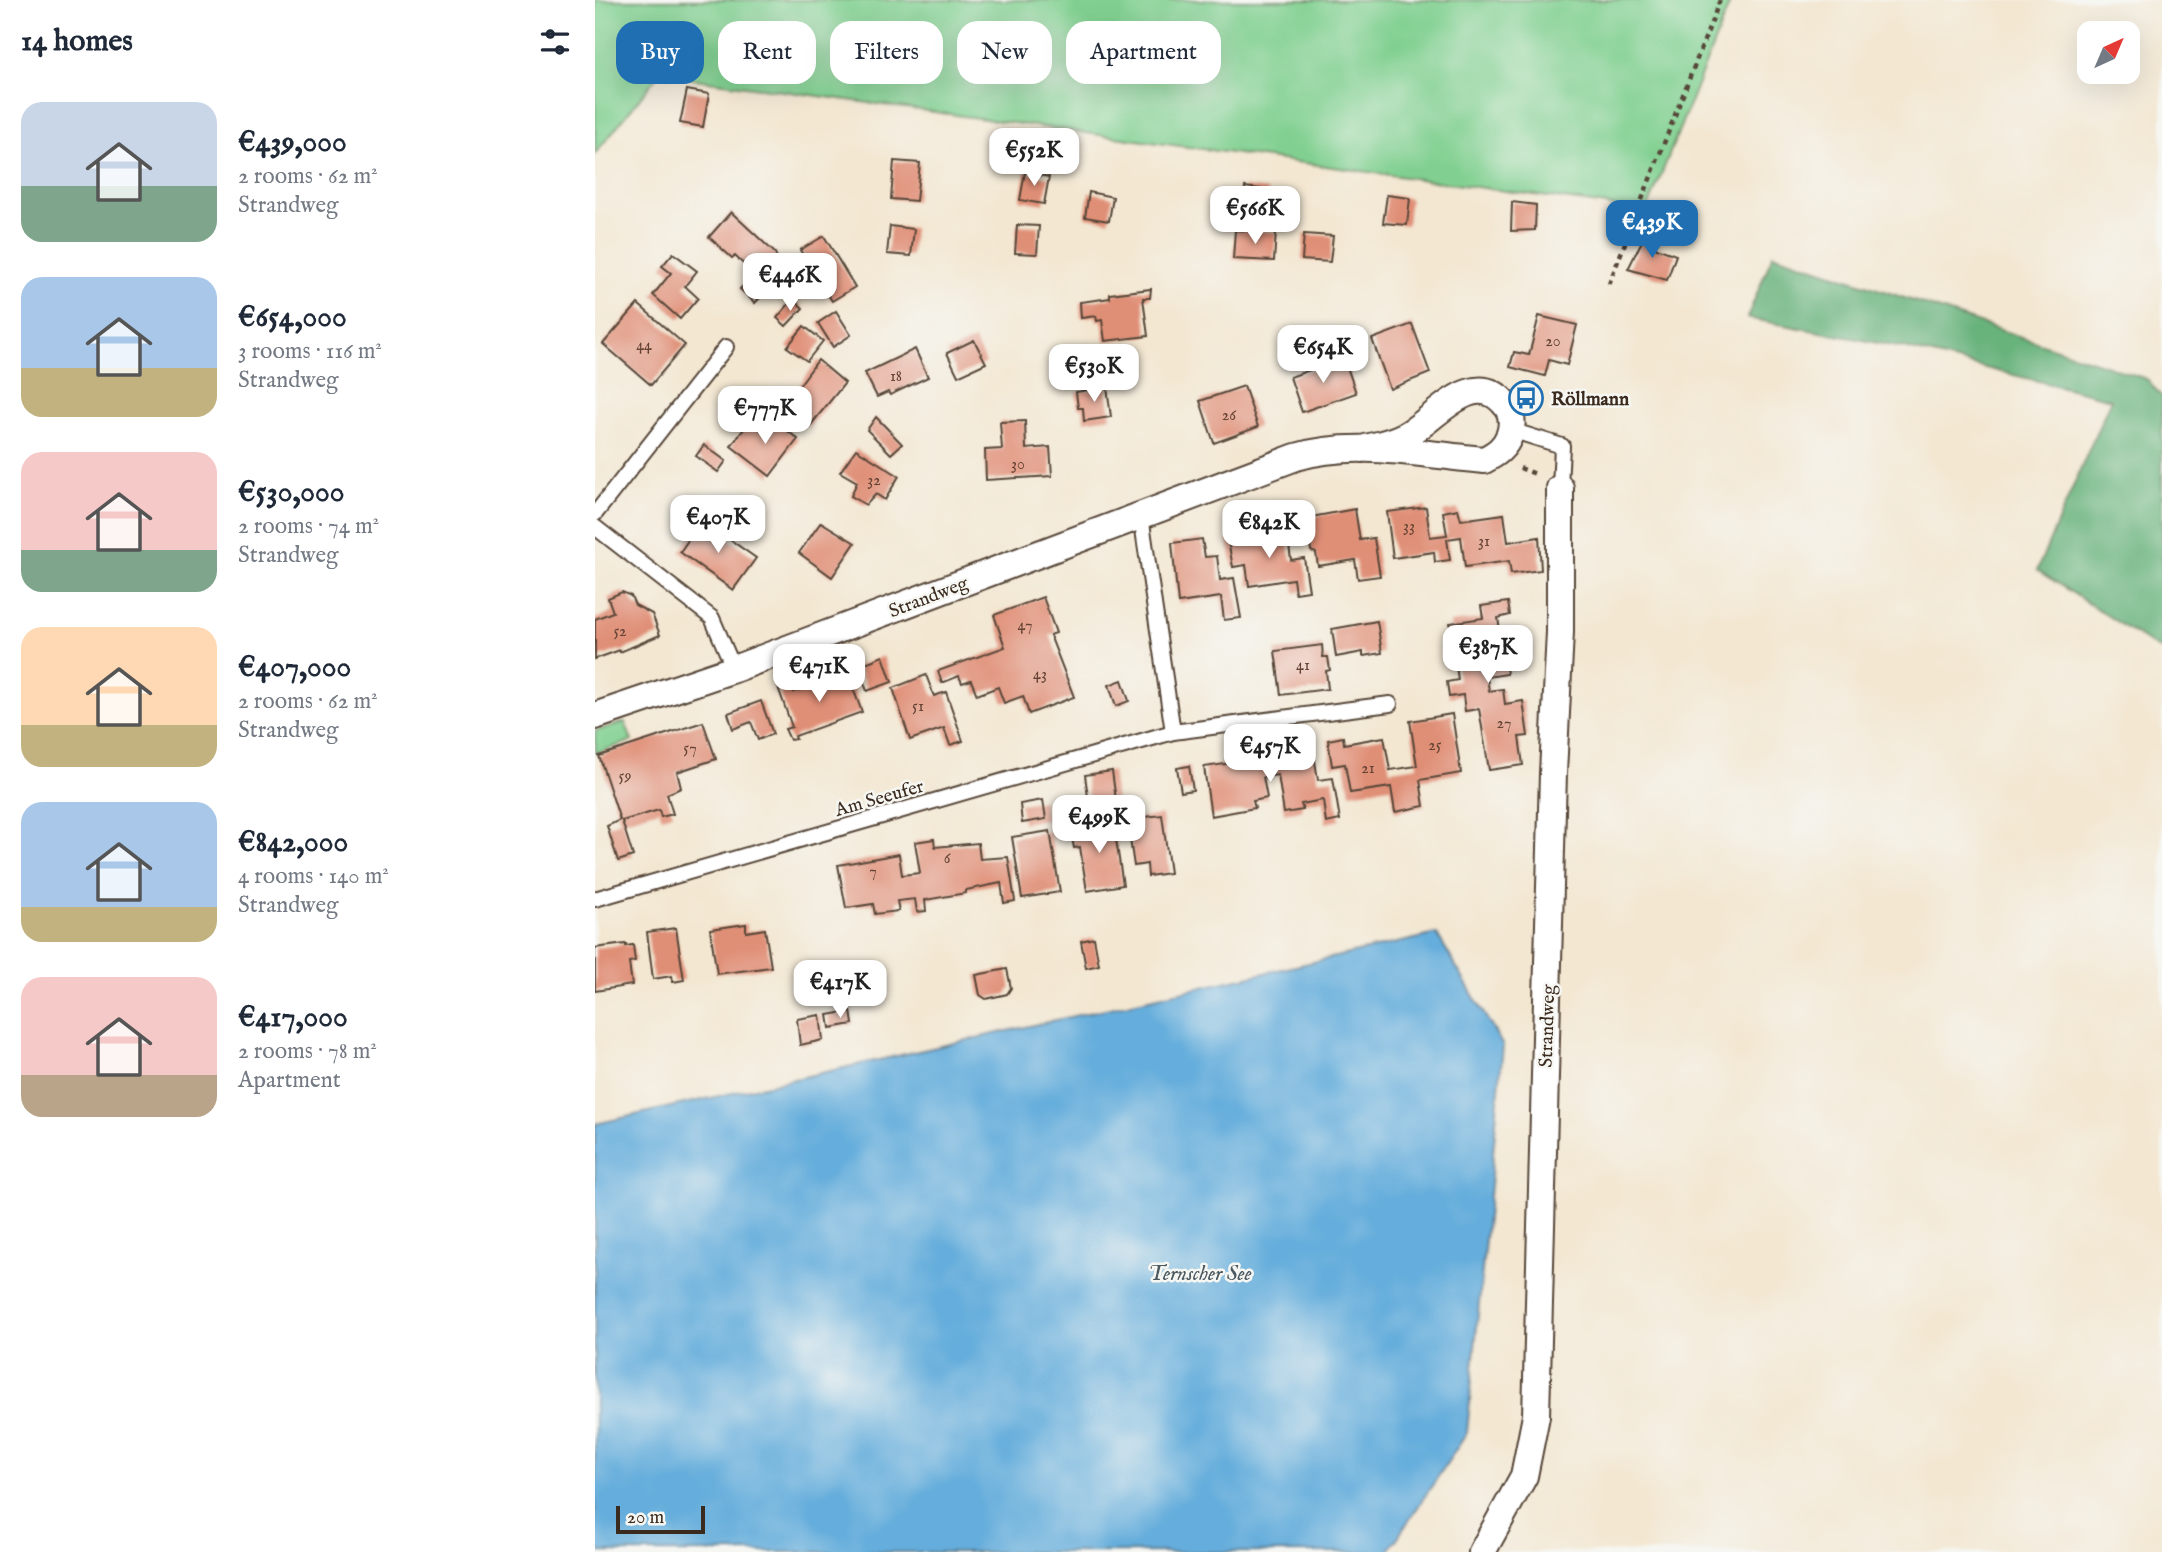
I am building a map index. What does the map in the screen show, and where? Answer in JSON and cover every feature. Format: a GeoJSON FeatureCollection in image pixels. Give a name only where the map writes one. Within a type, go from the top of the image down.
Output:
{"type":"FeatureCollection","features":[{"type":"Feature","properties":{"kind":"street","name":"Strandweg"},"geometry":{"type":"LineString","coordinates":[[595,716],[734,669],[1309,453],[1362,449],[1388,443],[1407,435],[1457,398],[1478,390],[1500,397],[1508,408],[1511,430]]}},
{"type":"Feature","properties":{"kind":"street"},"geometry":{"type":"LineString","coordinates":[[1484,460],[1499,452],[1507,442],[1511,430]]}},
{"type":"Feature","properties":{"kind":"street","name":"Strandweg"},"geometry":{"type":"LineString","coordinates":[[1362,449],[1484,460]]}},
{"type":"Feature","properties":{"kind":"street","name":"Strandweg"},"geometry":{"type":"LineString","coordinates":[[1482,1552],[1524,1476],[1536,1416],[1553,773],[1560,632],[1560,488]]}},
{"type":"Feature","properties":{"kind":"lane"},"geometry":{"type":"LineString","coordinates":[[595,514],[726,347]]}},
{"type":"Feature","properties":{"kind":"lane"},"geometry":{"type":"LineString","coordinates":[[1511,430],[1562,446],[1560,488]]}},
{"type":"Feature","properties":{"kind":"lane"},"geometry":{"type":"LineString","coordinates":[[1141,516],[1173,733],[1390,704]]}},
{"type":"Feature","properties":{"kind":"lane"},"geometry":{"type":"LineString","coordinates":[[595,527],[712,618],[734,669]]}},
{"type":"Feature","properties":{"kind":"lane","name":"Am Seeufer"},"geometry":{"type":"LineString","coordinates":[[595,900],[1173,733]]}},
{"type":"Feature","properties":{"kind":"path"},"geometry":{"type":"LineString","coordinates":[[1609,284],[1720,0]]}},
{"type":"Feature","properties":{"kind":"path"},"geometry":{"type":"LineString","coordinates":[[1484,460],[1530,471],[1560,488]]}},
{"type":"Feature","properties":{"kind":"green space"},"geometry":{"type":"Polygon","coordinates":[[[595,0],[1731,0],[1645,215],[1607,205],[731,84],[816,84],[816,21],[718,21],[718,82],[704,80],[704,21],[616,21],[616,84],[651,84],[595,154],[595,0]]]}},
{"type":"Feature","properties":{"kind":"green space"},"geometry":{"type":"Polygon","coordinates":[[[1773,254],[2147,379],[2162,397],[2162,651],[2037,570],[2111,399],[1904,348],[1747,318],[1773,254]]]}},
{"type":"Feature","properties":{"kind":"green space"},"geometry":{"type":"Polygon","coordinates":[[[625,722],[632,741],[596,753],[595,731],[625,722]]]}},
{"type":"Feature","properties":{"kind":"water","name":"Ternscher See"},"geometry":{"type":"Polygon","coordinates":[[[1437,934],[1503,1046],[1467,1433],[1388,1552],[595,1552],[595,1124],[1437,934]]]}},
{"type":"Feature","properties":{"kind":"building"},"geometry":{"type":"Polygon","coordinates":[[[687,90],[709,94],[703,127],[680,123],[687,90]]]}},
{"type":"Feature","properties":{"kind":"building"},"geometry":{"type":"Polygon","coordinates":[[[894,161],[920,163],[916,201],[891,199],[894,161]]]}},
{"type":"Feature","properties":{"kind":"building"},"geometry":{"type":"Polygon","coordinates":[[[1025,172],[1049,177],[1044,204],[1020,200],[1025,172]]]}},
{"type":"Feature","properties":{"kind":"building"},"geometry":{"type":"Polygon","coordinates":[[[1245,187],[1268,190],[1266,213],[1243,211],[1245,187]]]}},
{"type":"Feature","properties":{"kind":"building"},"geometry":{"type":"Polygon","coordinates":[[[1089,192],[1113,197],[1109,221],[1085,217],[1089,192]]]}},
{"type":"Feature","properties":{"kind":"building"},"geometry":{"type":"Polygon","coordinates":[[[1387,195],[1410,198],[1407,225],[1383,223],[1387,195]]]}},
{"type":"Feature","properties":{"kind":"building"},"geometry":{"type":"Polygon","coordinates":[[[1512,202],[1536,205],[1535,230],[1511,231],[1512,202]]]}},
{"type":"Feature","properties":{"kind":"building"},"geometry":{"type":"Polygon","coordinates":[[[731,212],[775,253],[779,263],[775,265],[783,273],[755,303],[740,289],[754,274],[709,237],[731,212]]]}},
{"type":"Feature","properties":{"kind":"building"},"geometry":{"type":"Polygon","coordinates":[[[1017,225],[1039,226],[1037,254],[1015,253],[1017,225]]]}},
{"type":"Feature","properties":{"kind":"building"},"geometry":{"type":"Polygon","coordinates":[[[890,226],[914,229],[911,256],[887,254],[890,226]]]}},
{"type":"Feature","properties":{"kind":"building"},"geometry":{"type":"Polygon","coordinates":[[[1235,230],[1276,232],[1274,261],[1233,259],[1235,230]]]}},
{"type":"Feature","properties":{"kind":"building"},"geometry":{"type":"Polygon","coordinates":[[[1304,234],[1333,236],[1330,262],[1302,260],[1304,234]]]}},
{"type":"Feature","properties":{"kind":"building"},"geometry":{"type":"Polygon","coordinates":[[[1645,235],[1653,237],[1651,246],[1676,255],[1667,280],[1628,269],[1645,235]]]}},
{"type":"Feature","properties":{"kind":"building"},"geometry":{"type":"Polygon","coordinates":[[[824,236],[855,287],[832,301],[800,250],[824,236]]]}},
{"type":"Feature","properties":{"kind":"building"},"geometry":{"type":"Polygon","coordinates":[[[673,253],[697,271],[685,286],[698,298],[680,319],[653,295],[671,273],[662,266],[673,253]]]}},
{"type":"Feature","properties":{"kind":"building"},"geometry":{"type":"Polygon","coordinates":[[[1151,289],[1150,298],[1143,298],[1148,336],[1105,341],[1102,320],[1097,321],[1096,316],[1081,318],[1080,302],[1110,298],[1110,294],[1151,289]]]}},
{"type":"Feature","properties":{"kind":"building"},"geometry":{"type":"Polygon","coordinates":[[[793,299],[803,308],[786,326],[777,318],[793,299]]]}},
{"type":"Feature","properties":{"kind":"building"},"geometry":{"type":"Polygon","coordinates":[[[638,304],[685,345],[651,385],[603,344],[638,304]]]}},
{"type":"Feature","properties":{"kind":"building"},"geometry":{"type":"Polygon","coordinates":[[[836,311],[851,335],[833,347],[818,323],[836,311]]]}},
{"type":"Feature","properties":{"kind":"building"},"geometry":{"type":"Polygon","coordinates":[[[1539,316],[1577,325],[1567,365],[1549,360],[1545,376],[1510,367],[1514,352],[1529,355],[1539,316]]]}},
{"type":"Feature","properties":{"kind":"building"},"geometry":{"type":"Polygon","coordinates":[[[1412,324],[1430,373],[1390,389],[1372,339],[1412,324]]]}},
{"type":"Feature","properties":{"kind":"building"},"geometry":{"type":"Polygon","coordinates":[[[804,326],[823,341],[807,361],[787,347],[804,326]]]}},
{"type":"Feature","properties":{"kind":"building"},"geometry":{"type":"Polygon","coordinates":[[[974,340],[986,363],[958,376],[947,353],[974,340]]]}},
{"type":"Feature","properties":{"kind":"building"},"geometry":{"type":"Polygon","coordinates":[[[915,349],[928,377],[890,395],[888,392],[877,397],[865,373],[915,349]]]}},
{"type":"Feature","properties":{"kind":"building"},"geometry":{"type":"Polygon","coordinates":[[[1344,358],[1356,393],[1302,412],[1290,377],[1344,358]]]}},
{"type":"Feature","properties":{"kind":"building"},"geometry":{"type":"Polygon","coordinates":[[[818,360],[845,383],[809,427],[784,406],[818,360]]]}},
{"type":"Feature","properties":{"kind":"building"},"geometry":{"type":"Polygon","coordinates":[[[1244,386],[1258,427],[1214,443],[1200,401],[1244,386]]]}},
{"type":"Feature","properties":{"kind":"building"},"geometry":{"type":"Polygon","coordinates":[[[1107,387],[1111,417],[1084,421],[1083,408],[1078,408],[1076,392],[1107,387]]]}},
{"type":"Feature","properties":{"kind":"building"},"geometry":{"type":"Polygon","coordinates":[[[876,417],[902,444],[891,454],[867,430],[876,417]]]}},
{"type":"Feature","properties":{"kind":"building"},"geometry":{"type":"Polygon","coordinates":[[[750,421],[765,433],[774,421],[798,439],[770,476],[731,446],[750,421]]]}},
{"type":"Feature","properties":{"kind":"building"},"geometry":{"type":"Polygon","coordinates":[[[1025,421],[1026,449],[1050,447],[1052,476],[986,480],[985,450],[1002,449],[1000,422],[1025,421]]]}},
{"type":"Feature","properties":{"kind":"building"},"geometry":{"type":"Polygon","coordinates":[[[704,445],[726,461],[718,472],[696,456],[704,445]]]}},
{"type":"Feature","properties":{"kind":"building"},"geometry":{"type":"Polygon","coordinates":[[[856,449],[899,476],[885,500],[876,494],[866,505],[851,496],[857,482],[840,472],[856,449]]]}},
{"type":"Feature","properties":{"kind":"building"},"geometry":{"type":"Polygon","coordinates":[[[1426,507],[1430,537],[1447,535],[1443,512],[1458,509],[1461,520],[1504,514],[1508,542],[1539,537],[1541,570],[1511,574],[1509,561],[1465,567],[1461,537],[1447,539],[1450,560],[1435,562],[1434,552],[1393,558],[1387,512],[1426,507]]]}},
{"type":"Feature","properties":{"kind":"building"},"geometry":{"type":"Polygon","coordinates":[[[1355,509],[1360,540],[1374,538],[1380,576],[1358,579],[1355,560],[1318,566],[1316,553],[1311,551],[1310,541],[1314,538],[1311,517],[1355,509]]]}},
{"type":"Feature","properties":{"kind":"building"},"geometry":{"type":"Polygon","coordinates":[[[702,520],[756,558],[733,590],[680,552],[702,520]]]}},
{"type":"Feature","properties":{"kind":"building"},"geometry":{"type":"Polygon","coordinates":[[[821,522],[855,543],[832,577],[799,553],[821,522]]]}},
{"type":"Feature","properties":{"kind":"building"},"geometry":{"type":"Polygon","coordinates":[[[1287,531],[1291,560],[1304,558],[1309,591],[1295,593],[1293,579],[1249,586],[1246,565],[1233,567],[1228,541],[1287,531]]]}},
{"type":"Feature","properties":{"kind":"building"},"geometry":{"type":"Polygon","coordinates":[[[1202,539],[1205,557],[1217,556],[1220,580],[1234,578],[1241,618],[1224,620],[1221,597],[1178,603],[1172,543],[1202,539]]]}},
{"type":"Feature","properties":{"kind":"building"},"geometry":{"type":"Polygon","coordinates":[[[622,592],[631,596],[635,605],[652,614],[660,635],[595,659],[595,619],[613,612],[608,598],[622,592]]]}},
{"type":"Feature","properties":{"kind":"building"},"geometry":{"type":"Polygon","coordinates":[[[1043,597],[1056,633],[1050,635],[1074,697],[1029,714],[1023,696],[1004,703],[998,687],[977,695],[971,680],[962,683],[959,676],[942,683],[938,671],[1005,647],[994,615],[1043,597]]]}},
{"type":"Feature","properties":{"kind":"building"},"geometry":{"type":"Polygon","coordinates":[[[1508,602],[1510,615],[1498,618],[1507,674],[1487,677],[1489,691],[1503,689],[1505,704],[1523,701],[1528,736],[1519,737],[1523,765],[1489,770],[1479,709],[1465,711],[1463,695],[1449,697],[1447,682],[1458,680],[1450,623],[1483,618],[1481,606],[1508,602]]]}},
{"type":"Feature","properties":{"kind":"building"},"geometry":{"type":"Polygon","coordinates":[[[1377,621],[1382,653],[1363,656],[1363,652],[1336,657],[1332,629],[1377,621]]]}},
{"type":"Feature","properties":{"kind":"building"},"geometry":{"type":"Polygon","coordinates":[[[1322,645],[1323,657],[1328,657],[1330,670],[1326,671],[1328,689],[1281,695],[1275,651],[1322,645]]]}},
{"type":"Feature","properties":{"kind":"building"},"geometry":{"type":"Polygon","coordinates":[[[883,656],[892,682],[867,691],[858,666],[883,656]]]}},
{"type":"Feature","properties":{"kind":"building"},"geometry":{"type":"Polygon","coordinates":[[[846,670],[862,712],[790,740],[785,729],[792,727],[778,687],[791,682],[794,692],[846,670]]]}},
{"type":"Feature","properties":{"kind":"building"},"geometry":{"type":"Polygon","coordinates":[[[926,675],[934,696],[946,692],[963,741],[950,745],[944,728],[910,740],[893,688],[926,675]]]}},
{"type":"Feature","properties":{"kind":"building"},"geometry":{"type":"Polygon","coordinates":[[[1122,680],[1129,701],[1116,706],[1109,685],[1122,680]]]}},
{"type":"Feature","properties":{"kind":"building"},"geometry":{"type":"Polygon","coordinates":[[[761,701],[773,734],[758,740],[751,722],[733,729],[728,713],[761,701]]]}},
{"type":"Feature","properties":{"kind":"building"},"geometry":{"type":"Polygon","coordinates":[[[1452,714],[1461,773],[1420,780],[1424,806],[1395,812],[1391,787],[1350,793],[1345,764],[1332,766],[1328,740],[1343,737],[1344,744],[1384,737],[1390,770],[1417,766],[1410,721],[1452,714]]]}},
{"type":"Feature","properties":{"kind":"building"},"geometry":{"type":"Polygon","coordinates":[[[703,722],[716,759],[677,772],[681,788],[667,794],[673,814],[661,817],[659,810],[622,821],[633,856],[618,861],[607,826],[620,820],[599,756],[703,722]]]}},
{"type":"Feature","properties":{"kind":"building"},"geometry":{"type":"Polygon","coordinates":[[[1313,749],[1318,780],[1333,778],[1340,820],[1326,823],[1323,800],[1301,804],[1303,810],[1284,813],[1278,775],[1263,777],[1267,798],[1253,801],[1255,808],[1211,816],[1204,767],[1261,759],[1261,755],[1273,753],[1313,749]]]}},
{"type":"Feature","properties":{"kind":"building"},"geometry":{"type":"Polygon","coordinates":[[[1189,766],[1193,790],[1181,792],[1177,768],[1189,766]]]}},
{"type":"Feature","properties":{"kind":"building"},"geometry":{"type":"Polygon","coordinates":[[[1112,771],[1116,800],[1089,804],[1085,775],[1112,771]]]}},
{"type":"Feature","properties":{"kind":"building"},"geometry":{"type":"Polygon","coordinates":[[[1043,800],[1046,819],[1022,823],[1020,804],[1043,800]]]}},
{"type":"Feature","properties":{"kind":"building"},"geometry":{"type":"Polygon","coordinates":[[[1162,815],[1170,873],[1148,876],[1147,864],[1134,866],[1127,819],[1162,815]]]}},
{"type":"Feature","properties":{"kind":"building"},"geometry":{"type":"Polygon","coordinates":[[[1113,820],[1123,885],[1087,891],[1080,847],[1074,848],[1071,833],[1078,832],[1076,826],[1113,820]]]}},
{"type":"Feature","properties":{"kind":"building"},"geometry":{"type":"Polygon","coordinates":[[[1050,831],[1060,892],[1022,898],[1012,837],[1050,831]]]}},
{"type":"Feature","properties":{"kind":"building"},"geometry":{"type":"Polygon","coordinates":[[[934,839],[935,847],[978,843],[980,859],[1008,857],[1015,901],[1004,903],[1001,883],[966,890],[966,893],[925,900],[926,911],[917,912],[915,899],[897,901],[899,911],[875,914],[873,904],[846,908],[838,865],[899,854],[902,875],[920,873],[915,842],[934,839]]]}},
{"type":"Feature","properties":{"kind":"building"},"geometry":{"type":"Polygon","coordinates":[[[746,924],[746,932],[765,929],[771,967],[717,974],[710,929],[746,924]]]}},
{"type":"Feature","properties":{"kind":"building"},"geometry":{"type":"Polygon","coordinates":[[[676,928],[684,980],[673,982],[672,976],[653,979],[647,932],[676,928]]]}},
{"type":"Feature","properties":{"kind":"building"},"geometry":{"type":"Polygon","coordinates":[[[1094,938],[1099,965],[1086,968],[1081,941],[1094,938]]]}},
{"type":"Feature","properties":{"kind":"building"},"geometry":{"type":"Polygon","coordinates":[[[633,945],[635,961],[629,962],[632,985],[595,991],[595,948],[633,945]]]}},
{"type":"Feature","properties":{"kind":"building"},"geometry":{"type":"Polygon","coordinates":[[[1007,969],[1011,988],[1007,994],[986,999],[980,995],[976,975],[1007,969]]]}},
{"type":"Feature","properties":{"kind":"building"},"geometry":{"type":"Polygon","coordinates":[[[851,1011],[853,1024],[830,1028],[828,1015],[851,1011]]]}},
{"type":"Feature","properties":{"kind":"building"},"geometry":{"type":"Polygon","coordinates":[[[820,1015],[823,1040],[800,1045],[797,1019],[820,1015]]]}},
{"type":"Feature","properties":{"kind":"place","name":"Röllmann"},"geometry":{"type":"Point","coordinates":[1526,398]}}]}
